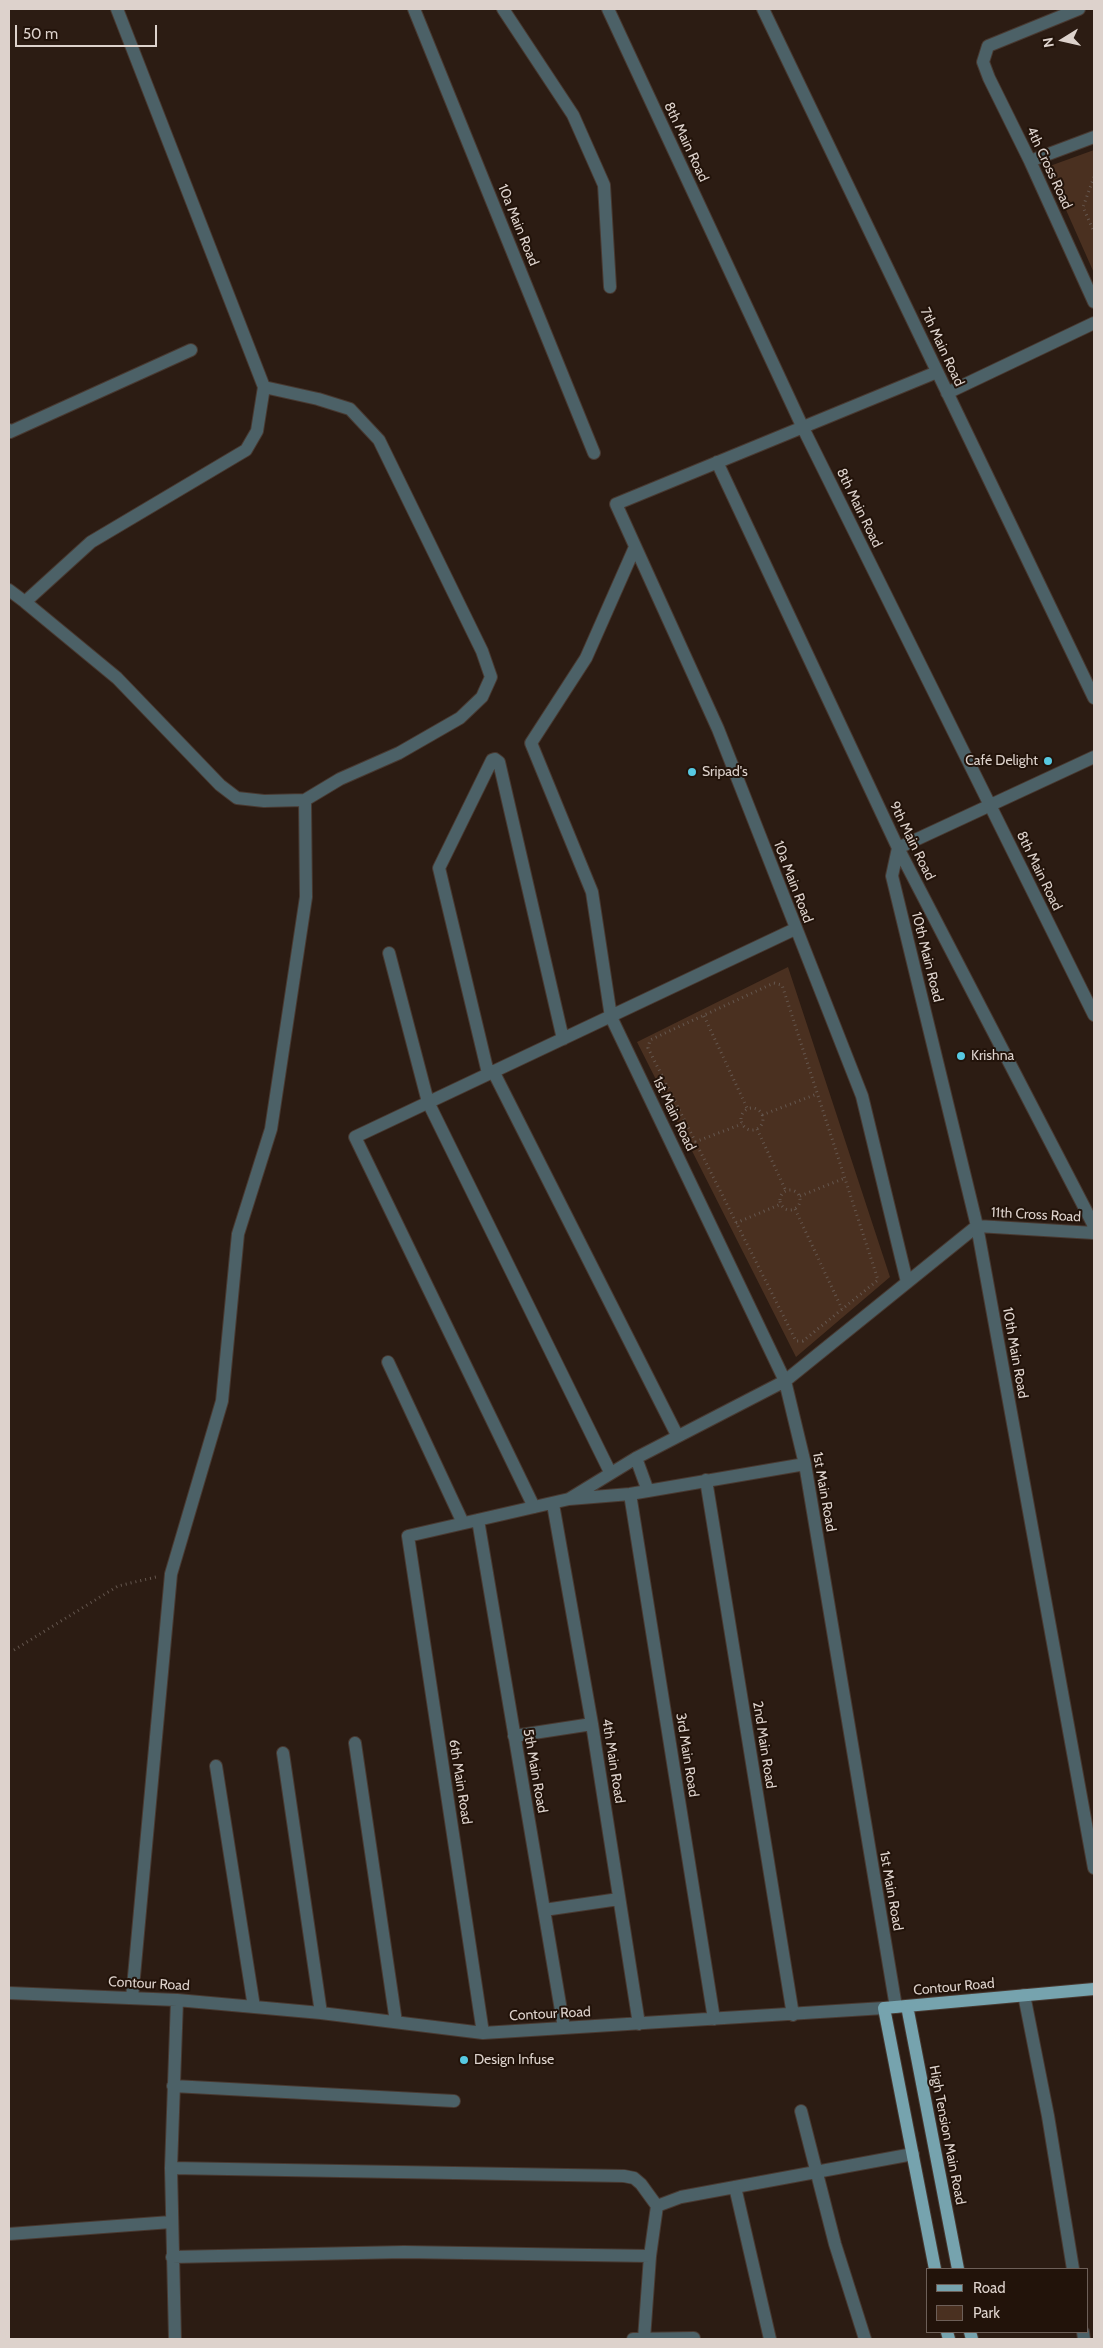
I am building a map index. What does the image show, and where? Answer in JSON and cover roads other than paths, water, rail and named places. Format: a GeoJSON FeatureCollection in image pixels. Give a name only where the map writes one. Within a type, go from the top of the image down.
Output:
{"type":"FeatureCollection","features":[{"type":"Feature","properties":{"kind":"main road","name":"Contour Road"},"geometry":{"type":"LineString","coordinates":[[895,2007],[1094,1989]]}},
{"type":"Feature","properties":{"kind":"main road"},"geometry":{"type":"LineString","coordinates":[[895,2007],[914,2154],[936,2268]]}},
{"type":"Feature","properties":{"kind":"main road","name":"High Tension Main Road"},"geometry":{"type":"LineString","coordinates":[[895,2007],[958,2268]]}},
{"type":"Feature","properties":{"kind":"street"},"geometry":{"type":"LineString","coordinates":[[25,602],[91,542],[246,450],[258,430],[264,387],[117,9]]}},
{"type":"Feature","properties":{"kind":"street","name":"10a Main Road"},"geometry":{"type":"LineString","coordinates":[[414,9],[594,453]]}},
{"type":"Feature","properties":{"kind":"street"},"geometry":{"type":"LineString","coordinates":[[503,9],[573,115],[604,185],[610,287]]}},
{"type":"Feature","properties":{"kind":"street","name":"8th Main Road"},"geometry":{"type":"LineString","coordinates":[[608,9],[803,428],[1094,1015]]}},
{"type":"Feature","properties":{"kind":"street","name":"7th Main Road"},"geometry":{"type":"LineString","coordinates":[[763,9],[1094,697]]}},
{"type":"Feature","properties":{"kind":"street","name":"4th Cross Road"},"geometry":{"type":"LineString","coordinates":[[1079,9],[988,46],[983,62],[1094,302]]}},
{"type":"Feature","properties":{"kind":"street"},"geometry":{"type":"LineString","coordinates":[[1030,161],[1094,137]]}},
{"type":"Feature","properties":{"kind":"street"},"geometry":{"type":"LineString","coordinates":[[947,393],[1094,323]]}},
{"type":"Feature","properties":{"kind":"street"},"geometry":{"type":"LineString","coordinates":[[9,430],[10,432],[191,350]]}},
{"type":"Feature","properties":{"kind":"street"},"geometry":{"type":"LineString","coordinates":[[717,462],[937,372]]}},
{"type":"Feature","properties":{"kind":"street"},"geometry":{"type":"LineString","coordinates":[[9,590],[117,678],[220,785],[237,798],[264,801],[305,800],[340,779],[400,753],[460,718],[482,697],[491,677],[482,651],[379,440],[350,409],[318,399],[264,387]]}},
{"type":"Feature","properties":{"kind":"street","name":"10a Main Road"},"geometry":{"type":"LineString","coordinates":[[717,462],[616,504],[718,729],[862,1096],[907,1282]]}},
{"type":"Feature","properties":{"kind":"street","name":"9th Main Road"},"geometry":{"type":"LineString","coordinates":[[717,462],[898,848],[1094,1226]]}},
{"type":"Feature","properties":{"kind":"street","name":"1st Main Road"},"geometry":{"type":"LineString","coordinates":[[635,547],[586,658],[531,743],[592,892],[611,1017],[785,1381],[804,1464],[895,2007]]}},
{"type":"Feature","properties":{"kind":"street"},"geometry":{"type":"LineString","coordinates":[[898,848],[1094,757]]}},
{"type":"Feature","properties":{"kind":"street"},"geometry":{"type":"LineString","coordinates":[[563,1039],[499,762],[495,759],[492,760],[438,868],[490,1072],[677,1436]]}},
{"type":"Feature","properties":{"kind":"street"},"geometry":{"type":"LineString","coordinates":[[132,1998],[171,1574],[222,1402],[238,1234],[271,1129],[306,897],[305,800]]}},
{"type":"Feature","properties":{"kind":"street","name":"10th Main Road"},"geometry":{"type":"LineString","coordinates":[[898,848],[892,876],[977,1226],[1094,1868]]}},
{"type":"Feature","properties":{"kind":"street"},"geometry":{"type":"LineString","coordinates":[[534,1507],[355,1137],[795,929]]}},
{"type":"Feature","properties":{"kind":"street"},"geometry":{"type":"LineString","coordinates":[[389,953],[428,1102],[610,1472]]}},
{"type":"Feature","properties":{"kind":"street"},"geometry":{"type":"LineString","coordinates":[[569,1499],[610,1472],[785,1381],[977,1226]]}},
{"type":"Feature","properties":{"kind":"street","name":"11th Cross Road"},"geometry":{"type":"LineString","coordinates":[[977,1226],[1094,1233]]}},
{"type":"Feature","properties":{"kind":"street"},"geometry":{"type":"LineString","coordinates":[[388,1362],[463,1523],[569,1499],[630,1494],[804,1464]]}},
{"type":"Feature","properties":{"kind":"street"},"geometry":{"type":"LineString","coordinates":[[636,1458],[648,1491]]}},
{"type":"Feature","properties":{"kind":"street","name":"2nd Main Road"},"geometry":{"type":"LineString","coordinates":[[706,1480],[793,2015]]}},
{"type":"Feature","properties":{"kind":"street","name":"3rd Main Road"},"geometry":{"type":"LineString","coordinates":[[630,1494],[714,2019]]}},
{"type":"Feature","properties":{"kind":"street","name":"4th Main Road"},"geometry":{"type":"LineString","coordinates":[[553,1504],[592,1724],[638,2024]]}},
{"type":"Feature","properties":{"kind":"street","name":"5th Main Road"},"geometry":{"type":"LineString","coordinates":[[478,1520],[564,2028]]}},
{"type":"Feature","properties":{"kind":"street","name":"6th Main Road"},"geometry":{"type":"LineString","coordinates":[[463,1523],[408,1536],[483,2032]]}},
{"type":"Feature","properties":{"kind":"street"},"geometry":{"type":"LineString","coordinates":[[514,1736],[592,1724]]}},
{"type":"Feature","properties":{"kind":"street"},"geometry":{"type":"LineString","coordinates":[[355,1743],[396,2022]]}},
{"type":"Feature","properties":{"kind":"street"},"geometry":{"type":"LineString","coordinates":[[284,1754],[320,2012]]}},
{"type":"Feature","properties":{"kind":"street"},"geometry":{"type":"LineString","coordinates":[[216,1766],[254,2007]]}},
{"type":"Feature","properties":{"kind":"street"},"geometry":{"type":"LineString","coordinates":[[544,1910],[620,1899]]}},
{"type":"Feature","properties":{"kind":"street","name":"Contour Road"},"geometry":{"type":"LineString","coordinates":[[9,1993],[178,2000],[320,2012],[483,2032],[793,2015],[895,2007]]}},
{"type":"Feature","properties":{"kind":"street"},"geometry":{"type":"LineString","coordinates":[[1024,1995],[1048,2116],[1073,2268]]}},
{"type":"Feature","properties":{"kind":"street"},"geometry":{"type":"LineString","coordinates":[[175,2339],[171,2168],[178,2000]]}},
{"type":"Feature","properties":{"kind":"street"},"geometry":{"type":"LineString","coordinates":[[173,2086],[454,2101]]}},
{"type":"Feature","properties":{"kind":"street"},"geometry":{"type":"LineString","coordinates":[[801,2110],[835,2244],[865,2339]]}},
{"type":"Feature","properties":{"kind":"street"},"geometry":{"type":"LineString","coordinates":[[657,2206],[681,2197],[735,2186],[914,2154]]}},
{"type":"Feature","properties":{"kind":"street"},"geometry":{"type":"LineString","coordinates":[[171,2168],[624,2176],[634,2178],[641,2184],[657,2206],[650,2256],[644,2339]]}},
{"type":"Feature","properties":{"kind":"street"},"geometry":{"type":"LineString","coordinates":[[735,2186],[770,2339]]}},
{"type":"Feature","properties":{"kind":"street"},"geometry":{"type":"LineString","coordinates":[[9,2234],[171,2222]]}},
{"type":"Feature","properties":{"kind":"street"},"geometry":{"type":"LineString","coordinates":[[172,2257],[404,2252],[650,2256]]}},
{"type":"Feature","properties":{"kind":"street"},"geometry":{"type":"LineString","coordinates":[[632,2339],[694,2338]]}},
{"type":"Feature","properties":{"kind":"place","name":"Café Delight"},"geometry":{"type":"Point","coordinates":[1048,761]}},
{"type":"Feature","properties":{"kind":"place","name":"Sripad's"},"geometry":{"type":"Point","coordinates":[692,772]}},
{"type":"Feature","properties":{"kind":"place","name":"Krishna"},"geometry":{"type":"Point","coordinates":[961,1056]}},
{"type":"Feature","properties":{"kind":"place","name":"Design Infuse"},"geometry":{"type":"Point","coordinates":[464,2060]}}]}
